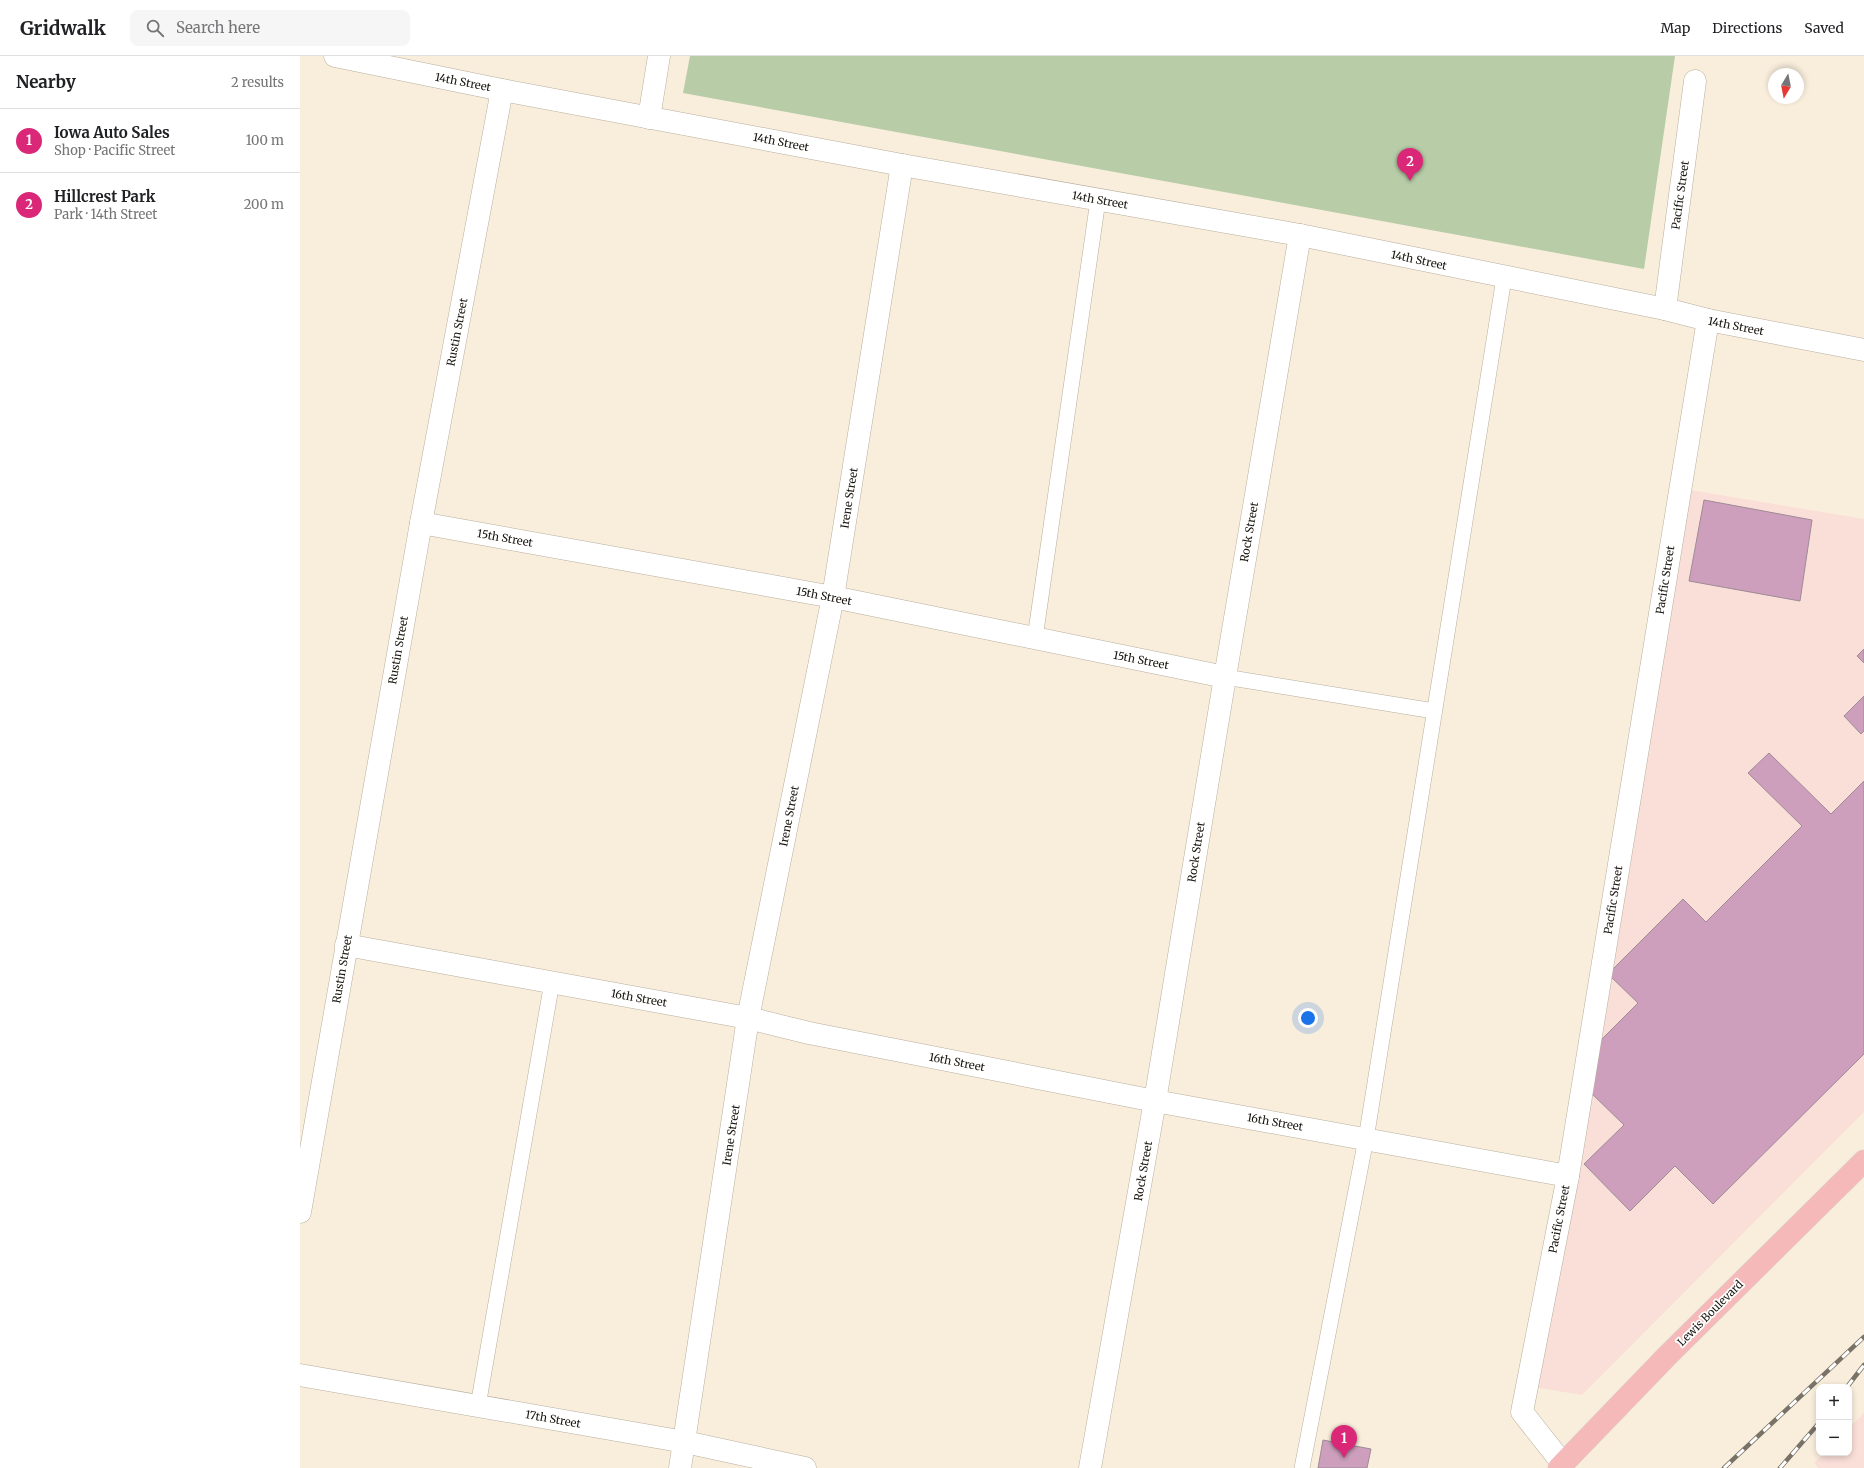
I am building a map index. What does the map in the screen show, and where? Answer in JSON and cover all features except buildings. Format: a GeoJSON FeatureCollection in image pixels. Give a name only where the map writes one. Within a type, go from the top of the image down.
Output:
{"type":"FeatureCollection","features":[{"type":"Feature","properties":{"kind":"main road","name":"Lewis Boulevard"},"geometry":{"type":"LineString","coordinates":[[1561,1466],[1667,1356],[1864,1161]]}},
{"type":"Feature","properties":{"kind":"street","name":"14th Street"},"geometry":{"type":"LineString","coordinates":[[335,56],[502,90],[902,165],[1300,235],[1504,278],[1665,309],[1708,320],[1864,350]]}},
{"type":"Feature","properties":{"kind":"street"},"geometry":{"type":"LineString","coordinates":[[649,118],[659,56]]}},
{"type":"Feature","properties":{"kind":"street","name":"Pacific Street"},"geometry":{"type":"LineString","coordinates":[[1665,309],[1695,81]]}},
{"type":"Feature","properties":{"kind":"street","name":"Rustin Street"},"geometry":{"type":"LineString","coordinates":[[300,1212],[421,523],[502,90]]}},
{"type":"Feature","properties":{"kind":"street","name":"Irene Street"},"geometry":{"type":"LineString","coordinates":[[680,1468],[748,1018],[833,597],[902,165]]}},
{"type":"Feature","properties":{"kind":"street","name":"Rock Street"},"geometry":{"type":"LineString","coordinates":[[1090,1468],[1155,1101],[1300,235]]}},
{"type":"Feature","properties":{"kind":"street","name":"Pacific Street"},"geometry":{"type":"LineString","coordinates":[[1561,1466],[1522,1412],[1568,1176],[1708,320]]}},
{"type":"Feature","properties":{"kind":"street","name":"15th Street"},"geometry":{"type":"LineString","coordinates":[[421,523],[833,597],[1225,676]]}},
{"type":"Feature","properties":{"kind":"street","name":"16th Street"},"geometry":{"type":"LineString","coordinates":[[346,945],[748,1018],[817,1034],[1155,1101],[1568,1176]]}},
{"type":"Feature","properties":{"kind":"street","name":"17th Street"},"geometry":{"type":"LineString","coordinates":[[300,1375],[684,1442],[805,1468]]}},
{"type":"Feature","properties":{"kind":"lane"},"geometry":{"type":"LineString","coordinates":[[1035,638],[1098,200]]}},
{"type":"Feature","properties":{"kind":"lane"},"geometry":{"type":"LineString","coordinates":[[1302,1468],[1366,1139],[1504,278]]}},
{"type":"Feature","properties":{"kind":"lane"},"geometry":{"type":"LineString","coordinates":[[1225,676],[1434,711]]}},
{"type":"Feature","properties":{"kind":"lane"},"geometry":{"type":"LineString","coordinates":[[478,1406],[552,982]]}},
{"type":"Feature","properties":{"kind":"shaded area"},"geometry":{"type":"Polygon","coordinates":[[[1684,489],[1864,519],[1864,1112],[1582,1395],[1533,1387],[1684,489]]]}},
{"type":"Feature","properties":{"kind":"shaded area"},"geometry":{"type":"Polygon","coordinates":[[[1864,1413],[1864,1468],[1818,1468],[1814,1463],[1821,1456],[1852,1456],[1852,1425],[1864,1413]]]}},
{"type":"Feature","properties":{"kind":"green space"},"geometry":{"type":"Polygon","coordinates":[[[690,56],[1675,56],[1644,269],[683,93],[690,56]]]}},
{"type":"Feature","properties":{"kind":"railway"},"geometry":{"type":"LineString","coordinates":[[1724,1468],[1864,1337]]}},
{"type":"Feature","properties":{"kind":"railway"},"geometry":{"type":"LineString","coordinates":[[1849,1384],[1864,1365]]}},
{"type":"Feature","properties":{"kind":"railway"},"geometry":{"type":"LineString","coordinates":[[1780,1468],[1816,1426]]}},
{"type":"Feature","properties":{"kind":"place","name":"Hillcrest Park"},"geometry":{"type":"Point","coordinates":[1410,181]}},
{"type":"Feature","properties":{"kind":"place","name":"Iowa Auto Sales"},"geometry":{"type":"Point","coordinates":[1344,1458]}}]}
